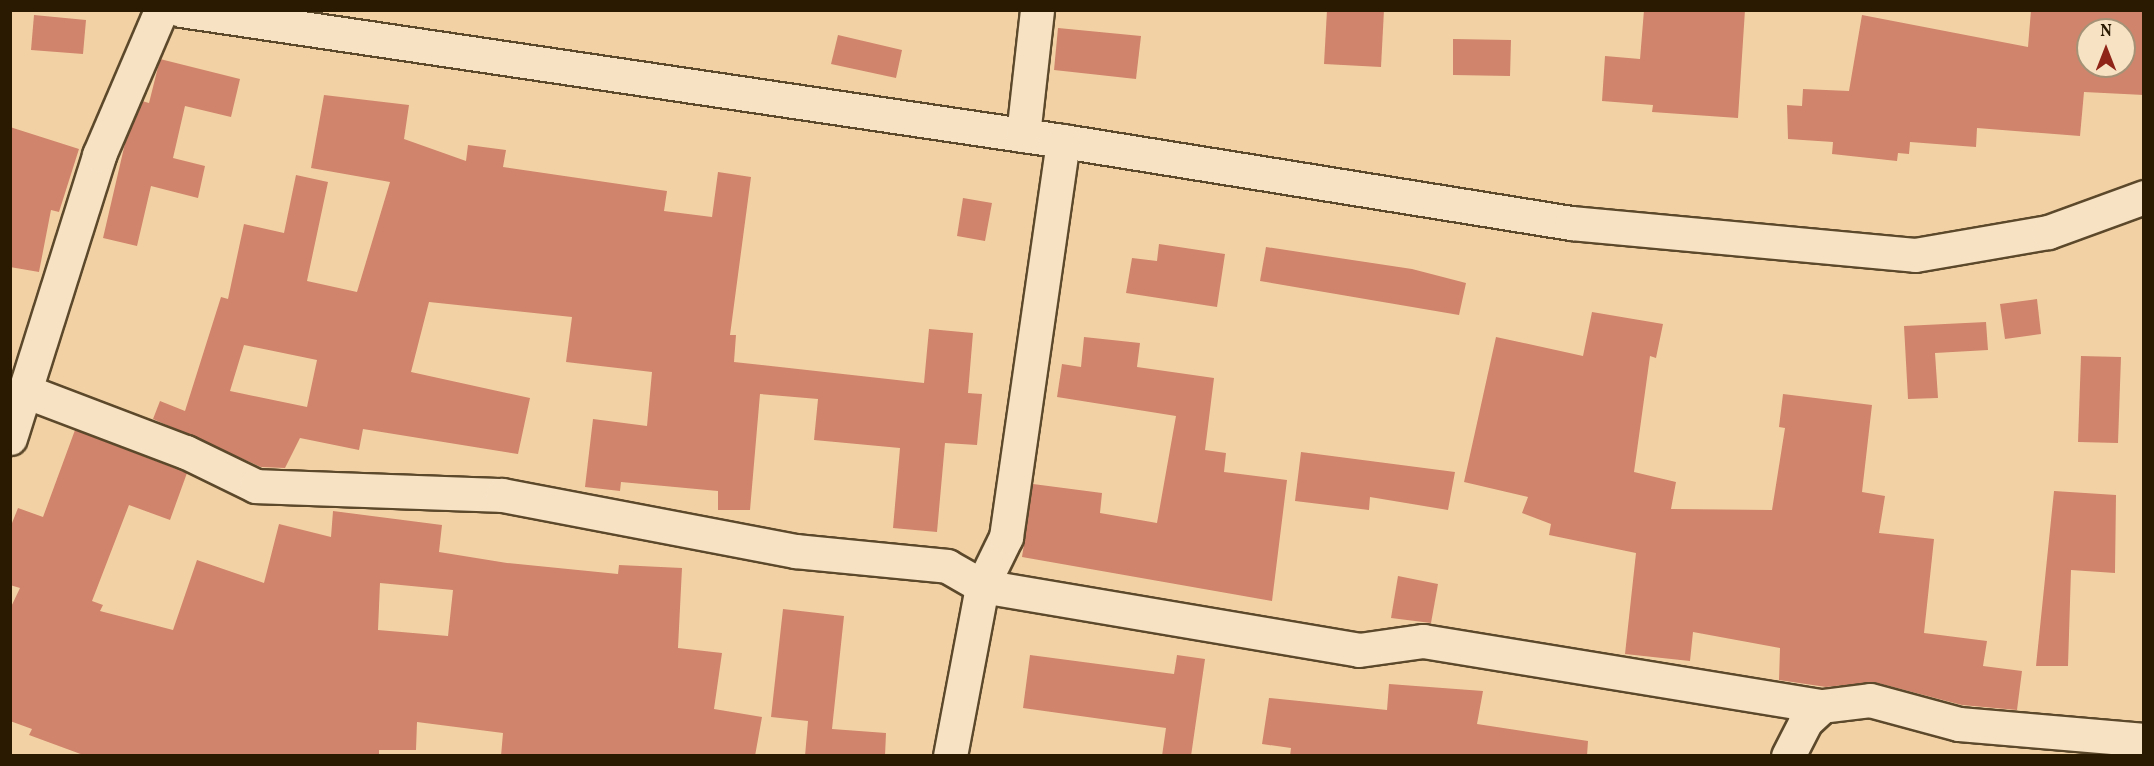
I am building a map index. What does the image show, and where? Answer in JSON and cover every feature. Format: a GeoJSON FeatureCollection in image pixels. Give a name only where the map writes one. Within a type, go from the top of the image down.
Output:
{"type":"FeatureCollection","features":[{"type":"Feature","properties":{"kind":"street"},"geometry":{"type":"LineString","coordinates":[[10,438],[99,155],[161,10]]}},
{"type":"Feature","properties":{"kind":"street"},"geometry":{"type":"LineString","coordinates":[[181,10],[1063,141],[1571,223],[1915,255],[2048,232],[2144,197]]}},
{"type":"Feature","properties":{"kind":"street"},"geometry":{"type":"LineString","coordinates":[[1023,135],[1037,10]]}},
{"type":"Feature","properties":{"kind":"street"},"geometry":{"type":"LineString","coordinates":[[950,756],[982,586],[1006,537],[1063,141]]}},
{"type":"Feature","properties":{"kind":"street"},"geometry":{"type":"LineString","coordinates":[[25,391],[186,452],[256,486],[502,495],[795,551],[947,566],[982,586],[1359,650],[1423,641],[1822,706],[1870,700],[1959,724],[2144,740]]}},
{"type":"Feature","properties":{"kind":"street"},"geometry":{"type":"LineString","coordinates":[[1788,756],[1806,722],[1822,706]]}},
{"type":"Feature","properties":{"kind":"building"},"geometry":{"type":"Polygon","coordinates":[[[1327,10],[1384,10],[1381,67],[1324,64],[1327,10]]]}},
{"type":"Feature","properties":{"kind":"building"},"geometry":{"type":"Polygon","coordinates":[[[1644,10],[1745,10],[1738,118],[1652,112],[1653,105],[1602,101],[1605,56],[1640,59],[1644,10]]]}},
{"type":"Feature","properties":{"kind":"building"},"geometry":{"type":"Polygon","coordinates":[[[2031,10],[2144,10],[2144,95],[2084,92],[2080,136],[1977,128],[1976,147],[1910,142],[1909,154],[1898,153],[1897,161],[1832,154],[1833,142],[1788,139],[1787,105],[1802,106],[1803,89],[1849,91],[1862,15],[2028,47],[2031,10]]]}},
{"type":"Feature","properties":{"kind":"building"},"geometry":{"type":"Polygon","coordinates":[[[34,15],[86,20],[83,54],[31,50],[34,15]]]}},
{"type":"Feature","properties":{"kind":"building"},"geometry":{"type":"Polygon","coordinates":[[[1058,28],[1141,36],[1136,79],[1054,70],[1058,28]]]}},
{"type":"Feature","properties":{"kind":"building"},"geometry":{"type":"Polygon","coordinates":[[[838,35],[902,50],[896,78],[831,64],[838,35]]]}},
{"type":"Feature","properties":{"kind":"building"},"geometry":{"type":"Polygon","coordinates":[[[1453,39],[1511,40],[1510,76],[1453,75],[1453,39]]]}},
{"type":"Feature","properties":{"kind":"building"},"geometry":{"type":"Polygon","coordinates":[[[160,59],[240,79],[231,117],[185,106],[173,158],[205,166],[198,198],[151,186],[137,246],[103,238],[126,139],[142,101],[149,103],[160,59]]]}},
{"type":"Feature","properties":{"kind":"building"},"geometry":{"type":"Polygon","coordinates":[[[324,95],[409,105],[404,139],[466,161],[468,145],[506,150],[503,167],[667,191],[664,211],[712,217],[718,172],[751,177],[730,335],[736,335],[734,362],[924,383],[929,329],[973,333],[968,393],[982,394],[977,445],[945,443],[937,532],[893,528],[900,448],[814,440],[818,399],[760,394],[750,510],[718,510],[718,491],[621,482],[620,491],[585,487],[593,419],[647,426],[652,372],[566,362],[572,317],[429,302],[411,372],[530,398],[518,454],[363,429],[359,450],[300,438],[285,468],[261,467],[153,419],[160,401],[185,411],[221,297],[228,299],[244,224],[284,233],[296,175],[328,182],[307,281],[357,292],[390,182],[311,168],[324,95]],[[244,345],[230,391],[307,407],[317,360],[244,345]]]}},
{"type":"Feature","properties":{"kind":"building"},"geometry":{"type":"Polygon","coordinates":[[[10,127],[79,149],[59,212],[51,210],[39,272],[10,267],[10,127]]]}},
{"type":"Feature","properties":{"kind":"building"},"geometry":{"type":"Polygon","coordinates":[[[963,198],[992,203],[985,241],[957,236],[963,198]]]}},
{"type":"Feature","properties":{"kind":"building"},"geometry":{"type":"Polygon","coordinates":[[[1159,244],[1225,254],[1217,307],[1126,293],[1132,258],[1157,261],[1159,244]]]}},
{"type":"Feature","properties":{"kind":"building"},"geometry":{"type":"Polygon","coordinates":[[[1266,247],[1412,269],[1466,283],[1459,315],[1260,281],[1266,247]]]}},
{"type":"Feature","properties":{"kind":"building"},"geometry":{"type":"Polygon","coordinates":[[[2037,299],[2041,334],[2005,339],[2000,304],[2037,299]]]}},
{"type":"Feature","properties":{"kind":"building"},"geometry":{"type":"Polygon","coordinates":[[[1592,312],[1663,324],[1656,358],[1650,356],[1634,472],[1676,482],[1671,509],[1772,510],[1785,428],[1779,427],[1783,394],[1872,405],[1862,492],[1885,496],[1879,533],[1934,539],[1924,633],[1987,641],[1983,666],[2022,671],[2017,710],[1962,705],[1874,682],[1826,687],[1779,680],[1780,648],[1693,632],[1690,661],[1625,654],[1636,553],[1549,535],[1551,524],[1522,513],[1528,497],[1464,482],[1496,337],[1583,356],[1592,312]]]}},
{"type":"Feature","properties":{"kind":"building"},"geometry":{"type":"Polygon","coordinates":[[[1986,322],[1988,350],[1935,353],[1938,398],[1908,399],[1904,326],[1986,322]]]}},
{"type":"Feature","properties":{"kind":"building"},"geometry":{"type":"Polygon","coordinates":[[[1084,337],[1140,343],[1137,367],[1214,378],[1205,450],[1226,453],[1224,472],[1287,480],[1272,601],[1022,557],[1033,484],[1102,493],[1100,513],[1157,523],[1176,416],[1057,397],[1062,364],[1081,367],[1084,337]]]}},
{"type":"Feature","properties":{"kind":"building"},"geometry":{"type":"Polygon","coordinates":[[[2081,356],[2121,357],[2118,443],[2078,442],[2081,356]]]}},
{"type":"Feature","properties":{"kind":"building"},"geometry":{"type":"Polygon","coordinates":[[[75,430],[187,473],[170,520],[129,505],[92,601],[103,605],[100,611],[173,630],[197,560],[264,583],[279,524],[331,537],[333,511],[442,525],[439,552],[507,563],[618,574],[619,565],[682,568],[678,648],[722,653],[714,709],[762,717],[755,756],[501,756],[503,733],[417,722],[416,750],[379,750],[379,756],[86,756],[29,735],[32,729],[10,721],[10,609],[20,588],[10,585],[10,528],[18,508],[43,517],[75,430]],[[380,583],[378,630],[448,636],[453,590],[380,583]]]}},
{"type":"Feature","properties":{"kind":"building"},"geometry":{"type":"Polygon","coordinates":[[[1301,452],[1455,472],[1448,510],[1370,497],[1369,510],[1295,501],[1301,452]]]}},
{"type":"Feature","properties":{"kind":"building"},"geometry":{"type":"Polygon","coordinates":[[[2054,491],[2116,495],[2115,573],[2071,570],[2068,666],[2036,666],[2054,491]]]}},
{"type":"Feature","properties":{"kind":"building"},"geometry":{"type":"Polygon","coordinates":[[[1398,576],[1438,584],[1431,623],[1391,618],[1398,576]]]}},
{"type":"Feature","properties":{"kind":"building"},"geometry":{"type":"Polygon","coordinates":[[[783,609],[844,616],[832,729],[886,733],[885,756],[805,756],[808,721],[771,717],[783,609]]]}},
{"type":"Feature","properties":{"kind":"building"},"geometry":{"type":"Polygon","coordinates":[[[1030,655],[1174,674],[1177,655],[1205,659],[1191,756],[1162,756],[1166,728],[1023,708],[1030,655]]]}},
{"type":"Feature","properties":{"kind":"building"},"geometry":{"type":"Polygon","coordinates":[[[1389,684],[1483,691],[1477,724],[1588,741],[1587,756],[1290,756],[1291,748],[1262,744],[1269,698],[1387,710],[1389,684]]]}}]}
